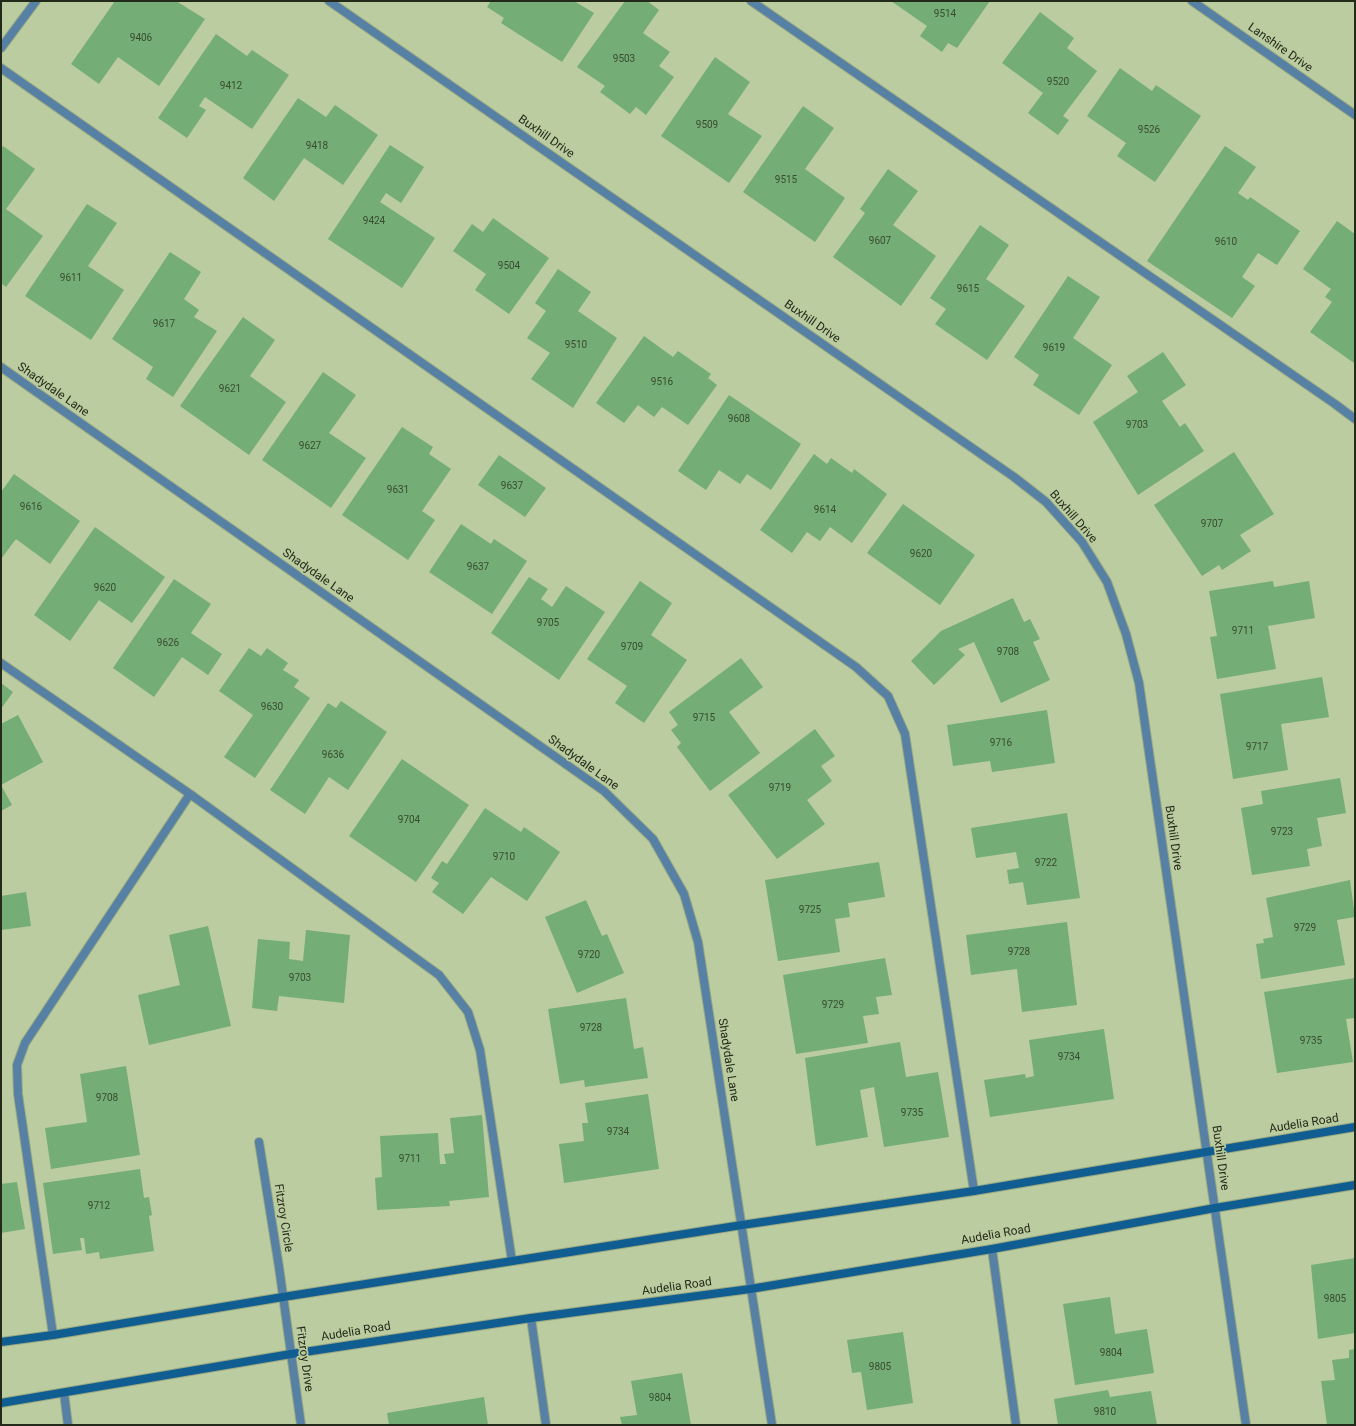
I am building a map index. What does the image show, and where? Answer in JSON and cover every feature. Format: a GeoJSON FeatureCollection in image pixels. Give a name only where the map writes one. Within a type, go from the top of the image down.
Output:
{"type":"FeatureCollection","features":[{"type":"Feature","properties":{"kind":"main road","name":"Audelia Road"},"geometry":{"type":"LineString","coordinates":[[1,1342],[742,1225],[974,1192],[1355,1127]]}},
{"type":"Feature","properties":{"kind":"main road","name":"Audelia Road"},"geometry":{"type":"LineString","coordinates":[[1,1403],[291,1354],[531,1318],[750,1289],[992,1249],[1215,1208],[1355,1185]]}},
{"type":"Feature","properties":{"kind":"street"},"geometry":{"type":"LineString","coordinates":[[1,48],[36,1]]}},
{"type":"Feature","properties":{"kind":"street","name":"Buxhill Drive"},"geometry":{"type":"LineString","coordinates":[[329,1],[1014,477],[1046,502],[1082,542],[1107,582],[1126,634],[1138,683],[1246,1425]]}},
{"type":"Feature","properties":{"kind":"street"},"geometry":{"type":"LineString","coordinates":[[751,1],[1335,404],[1355,420]]}},
{"type":"Feature","properties":{"kind":"street","name":"Lanshire Drive"},"geometry":{"type":"LineString","coordinates":[[1192,1],[1355,115]]}},
{"type":"Feature","properties":{"kind":"street"},"geometry":{"type":"LineString","coordinates":[[1,68],[856,667],[888,696],[905,734],[974,1192]]}},
{"type":"Feature","properties":{"kind":"street","name":"Shadydale Lane"},"geometry":{"type":"LineString","coordinates":[[1,367],[604,791],[653,839],[684,894],[698,942],[772,1425]]}},
{"type":"Feature","properties":{"kind":"street"},"geometry":{"type":"LineString","coordinates":[[1,663],[190,794],[440,975],[468,1012],[480,1050],[512,1261]]}},
{"type":"Feature","properties":{"kind":"street"},"geometry":{"type":"LineString","coordinates":[[53,1335],[18,1094],[17,1065],[25,1043],[190,794]]}},
{"type":"Feature","properties":{"kind":"street","name":"Fitzroy Circle"},"geometry":{"type":"LineString","coordinates":[[259,1142],[283,1297]]}},
{"type":"Feature","properties":{"kind":"street"},"geometry":{"type":"LineString","coordinates":[[992,1249],[1016,1425]]}},
{"type":"Feature","properties":{"kind":"street","name":"Fitzroy Drive"},"geometry":{"type":"LineString","coordinates":[[283,1297],[302,1425]]}},
{"type":"Feature","properties":{"kind":"street"},"geometry":{"type":"LineString","coordinates":[[531,1318],[546,1425]]}},
{"type":"Feature","properties":{"kind":"street"},"geometry":{"type":"LineString","coordinates":[[64,1393],[68,1425]]}},
{"type":"Feature","properties":{"kind":"building"},"geometry":{"type":"Polygon","coordinates":[[[115,1],[176,1],[205,19],[159,86],[118,57],[99,84],[71,64],[115,1]]]}},
{"type":"Feature","properties":{"kind":"building"},"geometry":{"type":"Polygon","coordinates":[[[491,1],[574,1],[594,13],[562,62],[501,23],[504,18],[487,7],[491,1]]]}},
{"type":"Feature","properties":{"kind":"building"},"geometry":{"type":"Polygon","coordinates":[[[625,1],[647,1],[659,10],[643,33],[670,52],[659,66],[674,77],[646,115],[636,107],[630,114],[600,92],[605,86],[577,67],[625,1]]]}},
{"type":"Feature","properties":{"kind":"building"},"geometry":{"type":"Polygon","coordinates":[[[891,1],[990,1],[957,48],[948,43],[942,52],[920,36],[927,26],[891,1]]]}},
{"type":"Feature","properties":{"kind":"building"},"geometry":{"type":"Polygon","coordinates":[[[1040,12],[1074,38],[1067,48],[1097,71],[1063,116],[1069,120],[1058,135],[1028,113],[1043,93],[1002,63],[1040,12]]]}},
{"type":"Feature","properties":{"kind":"building"},"geometry":{"type":"Polygon","coordinates":[[[216,34],[247,56],[252,50],[289,75],[252,129],[205,97],[199,106],[206,110],[187,138],[158,118],[216,34]]]}},
{"type":"Feature","properties":{"kind":"building"},"geometry":{"type":"Polygon","coordinates":[[[715,57],[750,82],[728,114],[762,136],[729,183],[661,136],[715,57]]]}},
{"type":"Feature","properties":{"kind":"building"},"geometry":{"type":"Polygon","coordinates":[[[1120,68],[1152,91],[1156,85],[1201,116],[1155,182],[1117,156],[1126,143],[1087,116],[1120,68]]]}},
{"type":"Feature","properties":{"kind":"building"},"geometry":{"type":"Polygon","coordinates":[[[298,98],[326,117],[335,105],[378,135],[343,185],[304,158],[274,201],[243,178],[298,98]]]}},
{"type":"Feature","properties":{"kind":"building"},"geometry":{"type":"Polygon","coordinates":[[[803,106],[834,128],[805,169],[845,198],[815,242],[743,192],[803,106]]]}},
{"type":"Feature","properties":{"kind":"building"},"geometry":{"type":"Polygon","coordinates":[[[390,145],[424,167],[401,203],[386,193],[380,202],[435,238],[402,288],[328,239],[390,145]]]}},
{"type":"Feature","properties":{"kind":"building"},"geometry":{"type":"Polygon","coordinates":[[[3,146],[35,169],[6,209],[43,236],[6,287],[1,283],[1,149],[3,146]]]}},
{"type":"Feature","properties":{"kind":"building"},"geometry":{"type":"Polygon","coordinates":[[[1225,146],[1256,167],[1238,193],[1248,200],[1250,197],[1300,231],[1277,265],[1258,253],[1242,277],[1255,286],[1232,318],[1147,261],[1225,146]]]}},
{"type":"Feature","properties":{"kind":"building"},"geometry":{"type":"Polygon","coordinates":[[[888,169],[918,191],[893,225],[936,256],[901,306],[833,257],[865,213],[860,209],[888,169]]]}},
{"type":"Feature","properties":{"kind":"building"},"geometry":{"type":"Polygon","coordinates":[[[87,204],[117,223],[88,266],[124,290],[91,340],[25,296],[87,204]]]}},
{"type":"Feature","properties":{"kind":"building"},"geometry":{"type":"Polygon","coordinates":[[[493,218],[549,258],[509,314],[475,290],[486,274],[453,251],[472,224],[483,232],[493,218]]]}},
{"type":"Feature","properties":{"kind":"building"},"geometry":{"type":"Polygon","coordinates":[[[1337,221],[1355,234],[1354,363],[1310,332],[1332,302],[1325,297],[1331,289],[1303,269],[1337,221]]]}},
{"type":"Feature","properties":{"kind":"building"},"geometry":{"type":"Polygon","coordinates":[[[980,225],[1009,245],[986,279],[1025,306],[987,360],[935,324],[946,309],[930,298],[980,225]]]}},
{"type":"Feature","properties":{"kind":"building"},"geometry":{"type":"Polygon","coordinates":[[[170,252],[201,272],[184,299],[199,310],[194,317],[217,331],[173,397],[146,379],[153,367],[112,339],[170,252]]]}},
{"type":"Feature","properties":{"kind":"building"},"geometry":{"type":"Polygon","coordinates":[[[558,269],[591,292],[578,311],[617,338],[573,408],[531,379],[550,353],[527,338],[546,311],[535,303],[558,269]]]}},
{"type":"Feature","properties":{"kind":"building"},"geometry":{"type":"Polygon","coordinates":[[[1068,276],[1100,297],[1073,338],[1112,365],[1079,415],[1033,385],[1039,375],[1014,357],[1068,276]]]}},
{"type":"Feature","properties":{"kind":"building"},"geometry":{"type":"Polygon","coordinates":[[[243,317],[275,340],[250,376],[286,402],[249,455],[180,406],[243,317]]]}},
{"type":"Feature","properties":{"kind":"building"},"geometry":{"type":"Polygon","coordinates":[[[644,336],[673,357],[678,351],[711,374],[708,378],[717,385],[688,425],[662,407],[654,417],[638,405],[624,423],[596,403],[644,336]]]}},
{"type":"Feature","properties":{"kind":"building"},"geometry":{"type":"Polygon","coordinates":[[[1163,352],[1186,385],[1162,401],[1180,427],[1185,423],[1204,451],[1138,495],[1093,422],[1138,392],[1127,376],[1163,352]]]}},
{"type":"Feature","properties":{"kind":"building"},"geometry":{"type":"Polygon","coordinates":[[[323,372],[356,395],[329,433],[366,458],[331,508],[262,460],[323,372]]]}},
{"type":"Feature","properties":{"kind":"building"},"geometry":{"type":"Polygon","coordinates":[[[729,395],[801,444],[771,490],[747,474],[740,484],[719,470],[706,490],[678,471],[729,395]]]}},
{"type":"Feature","properties":{"kind":"building"},"geometry":{"type":"Polygon","coordinates":[[[402,427],[433,447],[429,454],[451,469],[422,511],[435,520],[408,560],[342,515],[402,427]]]}},
{"type":"Feature","properties":{"kind":"building"},"geometry":{"type":"Polygon","coordinates":[[[1234,452],[1274,514],[1240,535],[1251,551],[1222,570],[1219,565],[1202,576],[1154,505],[1234,452]]]}},
{"type":"Feature","properties":{"kind":"building"},"geometry":{"type":"Polygon","coordinates":[[[814,454],[827,464],[831,458],[852,473],[854,469],[887,494],[852,543],[830,527],[820,541],[807,532],[792,553],[760,530],[814,454]]]}},
{"type":"Feature","properties":{"kind":"building"},"geometry":{"type":"Polygon","coordinates":[[[499,455],[546,488],[525,517],[478,485],[499,455]]]}},
{"type":"Feature","properties":{"kind":"building"},"geometry":{"type":"Polygon","coordinates":[[[14,474],[80,521],[50,564],[16,539],[1,559],[1,492],[14,474]]]}},
{"type":"Feature","properties":{"kind":"building"},"geometry":{"type":"Polygon","coordinates":[[[903,504],[975,555],[940,605],[867,553],[903,504]]]}},
{"type":"Feature","properties":{"kind":"building"},"geometry":{"type":"Polygon","coordinates":[[[461,524],[491,544],[494,539],[527,561],[492,614],[429,572],[461,524]]]}},
{"type":"Feature","properties":{"kind":"building"},"geometry":{"type":"Polygon","coordinates":[[[95,527],[165,577],[132,623],[99,600],[70,641],[34,615],[95,527]]]}},
{"type":"Feature","properties":{"kind":"building"},"geometry":{"type":"Polygon","coordinates":[[[529,577],[548,589],[541,599],[552,607],[566,586],[605,612],[559,680],[491,633],[529,577]]]}},
{"type":"Feature","properties":{"kind":"building"},"geometry":{"type":"Polygon","coordinates":[[[174,579],[211,604],[191,633],[222,654],[208,675],[182,657],[154,697],[113,668],[174,579]]]}},
{"type":"Feature","properties":{"kind":"building"},"geometry":{"type":"Polygon","coordinates":[[[640,581],[672,603],[651,635],[687,660],[644,723],[615,703],[627,686],[587,659],[640,581]]]}},
{"type":"Feature","properties":{"kind":"building"},"geometry":{"type":"Polygon","coordinates":[[[1273,581],[1274,587],[1309,581],[1315,618],[1268,626],[1276,669],[1217,679],[1210,637],[1217,636],[1209,591],[1273,581]]]}},
{"type":"Feature","properties":{"kind":"building"},"geometry":{"type":"Polygon","coordinates":[[[1013,598],[1024,622],[1030,619],[1040,639],[1033,642],[1050,680],[1001,703],[974,642],[958,649],[965,655],[934,685],[911,661],[941,631],[1013,598]]]}},
{"type":"Feature","properties":{"kind":"building"},"geometry":{"type":"Polygon","coordinates":[[[249,648],[261,656],[267,648],[288,663],[283,670],[299,680],[294,687],[310,698],[255,778],[224,757],[253,715],[219,691],[249,648]]]}},
{"type":"Feature","properties":{"kind":"building"},"geometry":{"type":"Polygon","coordinates":[[[741,658],[763,687],[729,712],[760,753],[710,791],[677,747],[681,743],[671,730],[678,725],[669,712],[741,658]]]}},
{"type":"Feature","properties":{"kind":"building"},"geometry":{"type":"Polygon","coordinates":[[[1322,677],[1329,717],[1281,724],[1288,770],[1233,779],[1220,694],[1322,677]]]}},
{"type":"Feature","properties":{"kind":"building"},"geometry":{"type":"Polygon","coordinates":[[[1,683],[13,692],[1,709],[1,683]]]}},
{"type":"Feature","properties":{"kind":"building"},"geometry":{"type":"Polygon","coordinates":[[[341,701],[387,732],[348,790],[329,777],[305,814],[270,790],[328,703],[336,708],[341,701]]]}},
{"type":"Feature","properties":{"kind":"building"},"geometry":{"type":"Polygon","coordinates":[[[1047,710],[1055,763],[992,772],[990,761],[953,766],[947,725],[1047,710]]]}},
{"type":"Feature","properties":{"kind":"building"},"geometry":{"type":"Polygon","coordinates":[[[18,715],[43,762],[1,785],[1,724],[18,715]]]}},
{"type":"Feature","properties":{"kind":"building"},"geometry":{"type":"Polygon","coordinates":[[[815,729],[835,756],[821,766],[832,781],[807,800],[825,824],[777,859],[728,795],[815,729]]]}},
{"type":"Feature","properties":{"kind":"building"},"geometry":{"type":"Polygon","coordinates":[[[402,759],[469,805],[416,882],[349,836],[402,759]]]}},
{"type":"Feature","properties":{"kind":"building"},"geometry":{"type":"Polygon","coordinates":[[[1340,778],[1346,813],[1317,818],[1322,846],[1307,849],[1310,866],[1252,875],[1241,808],[1263,804],[1261,791],[1340,778]]]}},
{"type":"Feature","properties":{"kind":"building"},"geometry":{"type":"Polygon","coordinates":[[[1,785],[12,805],[1,811],[1,785]]]}},
{"type":"Feature","properties":{"kind":"building"},"geometry":{"type":"Polygon","coordinates":[[[485,808],[521,832],[524,827],[560,852],[527,901],[491,877],[463,914],[432,892],[439,883],[431,878],[442,861],[447,864],[485,808]]]}},
{"type":"Feature","properties":{"kind":"building"},"geometry":{"type":"Polygon","coordinates":[[[1067,813],[1080,898],[1027,905],[1023,882],[1009,884],[1007,870],[1019,868],[1016,852],[976,858],[971,828],[1067,813]]]}},
{"type":"Feature","properties":{"kind":"building"},"geometry":{"type":"Polygon","coordinates":[[[879,862],[885,897],[848,903],[850,917],[835,919],[840,952],[778,961],[765,880],[879,862]]]}},
{"type":"Feature","properties":{"kind":"building"},"geometry":{"type":"Polygon","coordinates":[[[1350,880],[1355,917],[1337,920],[1345,965],[1261,979],[1256,944],[1264,943],[1263,939],[1273,937],[1266,898],[1350,880]]]}},
{"type":"Feature","properties":{"kind":"building"},"geometry":{"type":"Polygon","coordinates":[[[26,892],[31,926],[1,930],[1,896],[26,892]]]}},
{"type":"Feature","properties":{"kind":"building"},"geometry":{"type":"Polygon","coordinates":[[[586,900],[602,936],[607,934],[624,973],[577,993],[545,917],[586,900]]]}},
{"type":"Feature","properties":{"kind":"building"},"geometry":{"type":"Polygon","coordinates":[[[1067,922],[1077,1005],[1022,1012],[1017,969],[971,975],[966,935],[1067,922]]]}},
{"type":"Feature","properties":{"kind":"building"},"geometry":{"type":"Polygon","coordinates":[[[208,926],[231,1026],[149,1045],[138,995],[180,985],[169,935],[208,926]]]}},
{"type":"Feature","properties":{"kind":"building"},"geometry":{"type":"Polygon","coordinates":[[[306,930],[350,935],[344,1003],[279,996],[277,1011],[252,1008],[258,939],[290,942],[289,959],[303,961],[306,930]]]}},
{"type":"Feature","properties":{"kind":"building"},"geometry":{"type":"Polygon","coordinates":[[[885,958],[892,995],[876,997],[879,1014],[863,1016],[868,1043],[796,1054],[783,975],[885,958]]]}},
{"type":"Feature","properties":{"kind":"building"},"geometry":{"type":"Polygon","coordinates":[[[1355,978],[1355,1018],[1346,1019],[1353,1062],[1277,1073],[1264,992],[1355,978]]]}},
{"type":"Feature","properties":{"kind":"building"},"geometry":{"type":"Polygon","coordinates":[[[626,998],[634,1049],[643,1047],[648,1078],[585,1087],[584,1080],[560,1084],[548,1009],[626,998]]]}},
{"type":"Feature","properties":{"kind":"building"},"geometry":{"type":"Polygon","coordinates":[[[1104,1029],[1114,1099],[990,1117],[984,1080],[1025,1074],[1026,1078],[1034,1076],[1029,1040],[1104,1029]]]}},
{"type":"Feature","properties":{"kind":"building"},"geometry":{"type":"Polygon","coordinates":[[[900,1042],[906,1077],[938,1072],[949,1137],[884,1147],[874,1087],[860,1090],[868,1137],[816,1146],[805,1058],[900,1042]]]}},
{"type":"Feature","properties":{"kind":"building"},"geometry":{"type":"Polygon","coordinates":[[[126,1066],[140,1155],[51,1169],[45,1128],[87,1122],[80,1074],[126,1066]]]}},
{"type":"Feature","properties":{"kind":"building"},"geometry":{"type":"Polygon","coordinates":[[[648,1094],[659,1169],[564,1183],[559,1144],[584,1141],[582,1123],[588,1123],[585,1103],[648,1094]]]}},
{"type":"Feature","properties":{"kind":"building"},"geometry":{"type":"Polygon","coordinates":[[[482,1115],[489,1197],[449,1201],[450,1206],[377,1210],[375,1178],[382,1177],[380,1136],[438,1133],[440,1164],[446,1164],[444,1154],[454,1153],[450,1118],[482,1115]]]}},
{"type":"Feature","properties":{"kind":"building"},"geometry":{"type":"Polygon","coordinates":[[[140,1169],[144,1198],[149,1197],[152,1215],[149,1216],[154,1251],[100,1259],[99,1252],[86,1254],[84,1238],[80,1238],[82,1250],[53,1254],[43,1183],[140,1169]]]}},
{"type":"Feature","properties":{"kind":"building"},"geometry":{"type":"Polygon","coordinates":[[[17,1182],[25,1229],[1,1233],[1,1184],[17,1182]]]}},
{"type":"Feature","properties":{"kind":"building"},"geometry":{"type":"Polygon","coordinates":[[[1355,1258],[1355,1333],[1318,1339],[1311,1265],[1355,1258]]]}},
{"type":"Feature","properties":{"kind":"building"},"geometry":{"type":"Polygon","coordinates":[[[1110,1297],[1115,1334],[1147,1329],[1154,1373],[1075,1385],[1063,1304],[1110,1297]]]}},
{"type":"Feature","properties":{"kind":"building"},"geometry":{"type":"Polygon","coordinates":[[[903,1332],[913,1403],[867,1410],[861,1372],[852,1373],[847,1340],[903,1332]]]}},
{"type":"Feature","properties":{"kind":"building"},"geometry":{"type":"Polygon","coordinates":[[[1355,1349],[1355,1425],[1327,1425],[1321,1381],[1335,1380],[1332,1360],[1349,1358],[1349,1350],[1355,1349]]]}},
{"type":"Feature","properties":{"kind":"building"},"geometry":{"type":"Polygon","coordinates":[[[682,1373],[691,1425],[622,1425],[620,1417],[637,1415],[631,1381],[682,1373]]]}},
{"type":"Feature","properties":{"kind":"building"},"geometry":{"type":"Polygon","coordinates":[[[1108,1390],[1110,1397],[1151,1391],[1157,1425],[1058,1425],[1054,1399],[1108,1390]]]}},
{"type":"Feature","properties":{"kind":"building"},"geometry":{"type":"Polygon","coordinates":[[[484,1397],[488,1425],[389,1425],[387,1413],[484,1397]]]}}]}
